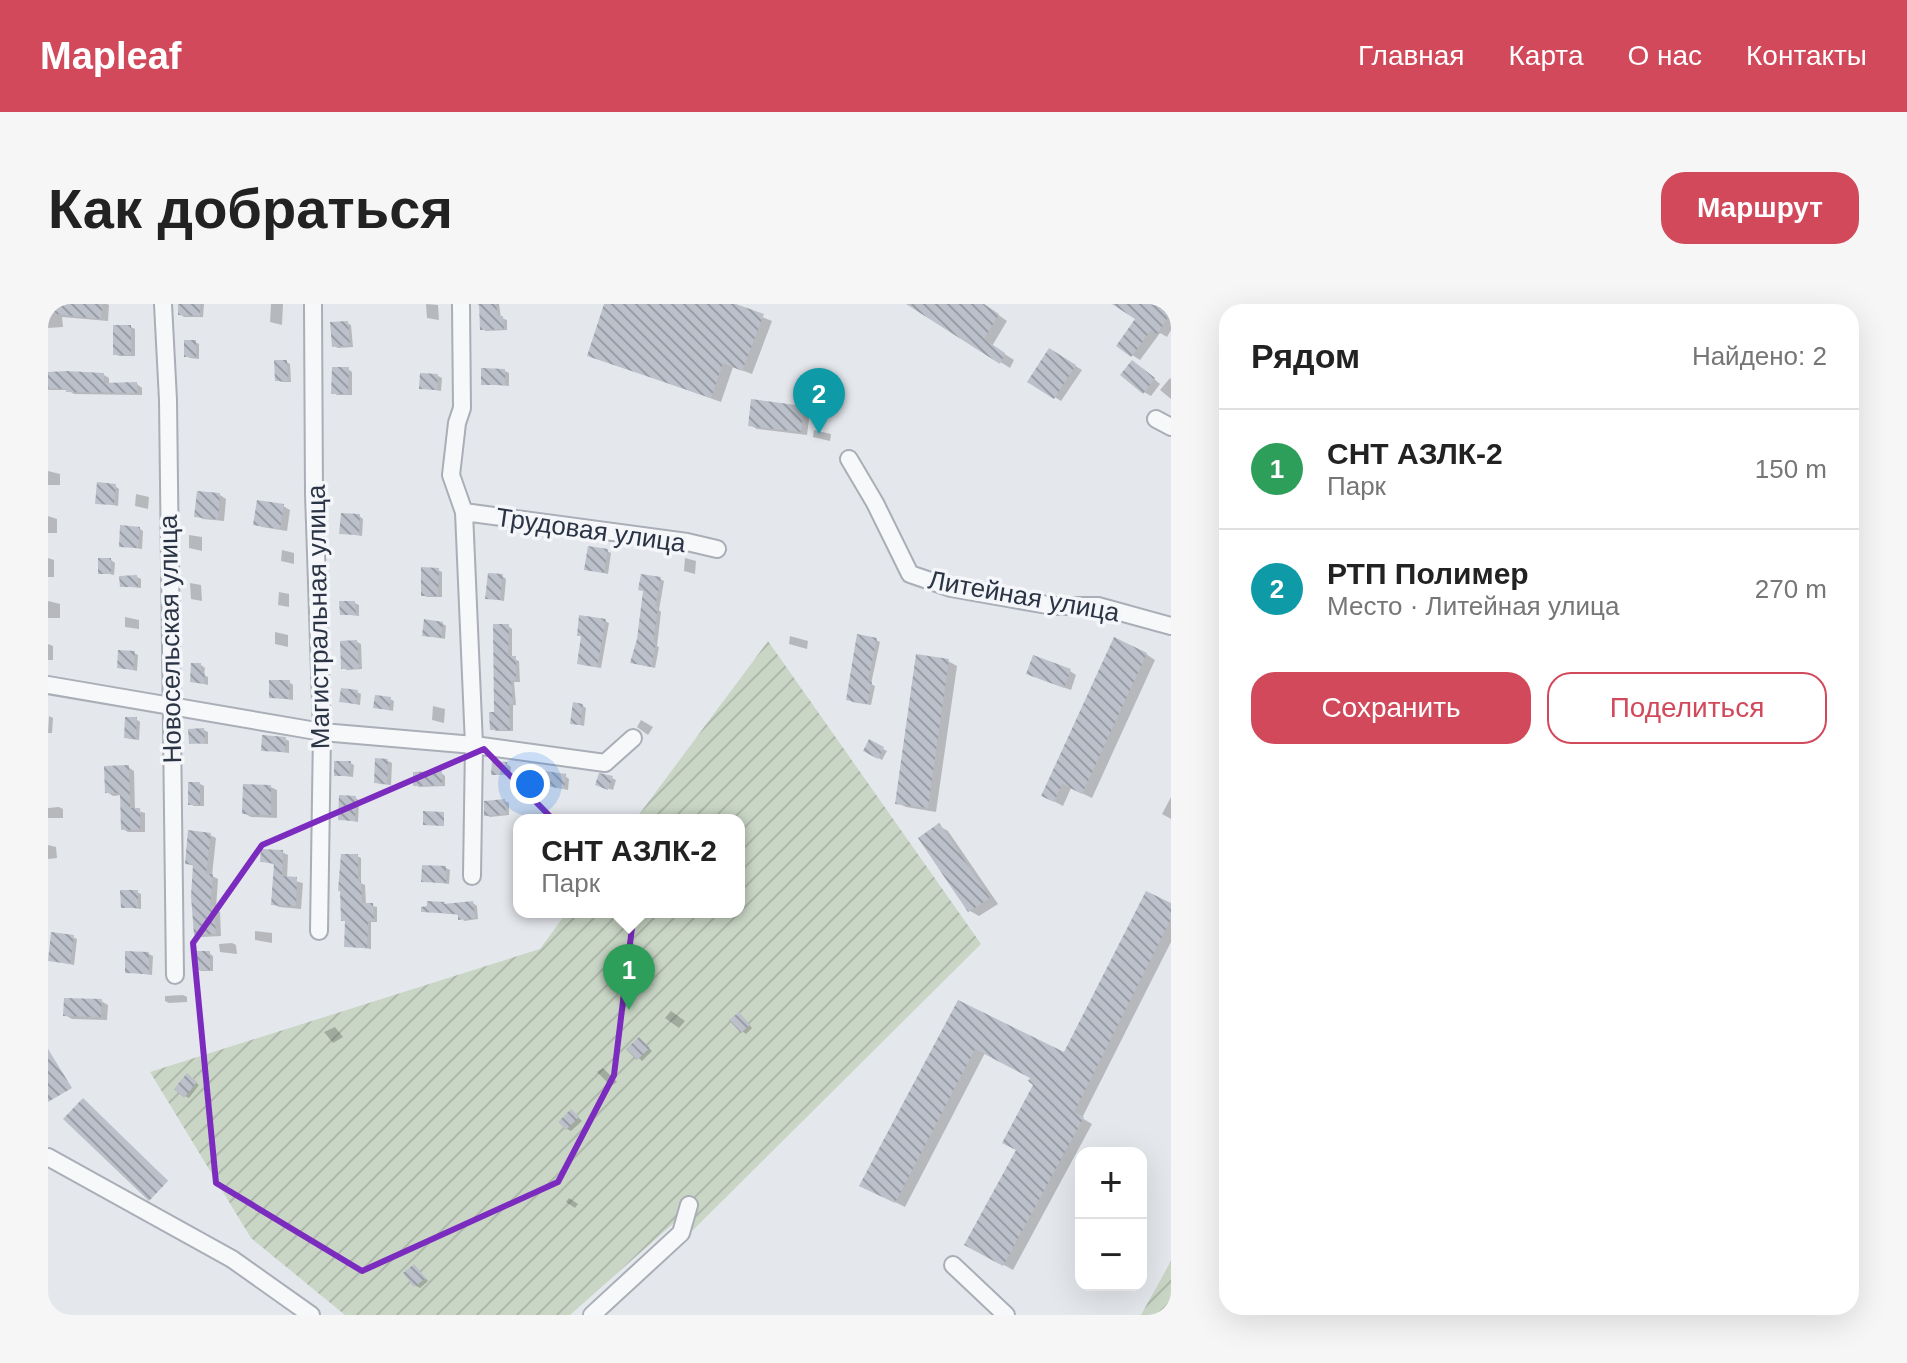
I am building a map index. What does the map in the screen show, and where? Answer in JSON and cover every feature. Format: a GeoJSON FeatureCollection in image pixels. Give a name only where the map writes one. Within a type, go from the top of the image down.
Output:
{"type":"FeatureCollection","features":[{"type":"Feature","properties":{"kind":"street","name":"Новосельская улица"},"geometry":{"type":"LineString","coordinates":[[163,304],[168,400],[175,975]]}},
{"type":"Feature","properties":{"kind":"street","name":"Магистральная улица"},"geometry":{"type":"LineString","coordinates":[[313,304],[314,494],[322,732],[319,931]]}},
{"type":"Feature","properties":{"kind":"street","name":"Трудовая улица"},"geometry":{"type":"LineString","coordinates":[[461,304],[462,408],[457,423],[451,475],[464,512],[474,745],[472,876]]}},
{"type":"Feature","properties":{"kind":"street","name":"Литейная улица"},"geometry":{"type":"LineString","coordinates":[[849,459],[910,574],[951,588],[1053,606],[1098,606],[1171,626]]}},
{"type":"Feature","properties":{"kind":"street","name":"Трудовая улица"},"geometry":{"type":"LineString","coordinates":[[464,512],[687,542],[717,549]]}},
{"type":"Feature","properties":{"kind":"street"},"geometry":{"type":"LineString","coordinates":[[48,685],[322,732],[474,745],[605,763],[633,738]]}},
{"type":"Feature","properties":{"kind":"street"},"geometry":{"type":"LineString","coordinates":[[48,1163],[232,1259],[311,1315]]}},
{"type":"Feature","properties":{"kind":"street"},"geometry":{"type":"LineString","coordinates":[[592,1315],[681,1233],[689,1205]]}},
{"type":"Feature","properties":{"kind":"street"},"geometry":{"type":"LineString","coordinates":[[953,1265],[1006,1315]]}},
{"type":"Feature","properties":{"kind":"highlighted area"},"geometry":{"type":"Polygon","coordinates":[[[484,749],[635,903],[614,1075],[558,1182],[362,1271],[216,1183],[193,943],[262,845],[484,749]]]}},
{"type":"Feature","properties":{"kind":"green space"},"geometry":{"type":"Polygon","coordinates":[[[768,641],[981,944],[692,1231],[676,1221],[570,1315],[345,1315],[251,1238],[150,1072],[540,949],[563,918],[745,918],[745,814],[639,814],[768,641]]]}},
{"type":"Feature","properties":{"kind":"green space"},"geometry":{"type":"Polygon","coordinates":[[[1171,1261],[1171,1315],[1141,1315],[1171,1261]]]}},
{"type":"Feature","properties":{"kind":"building"},"geometry":{"type":"Polygon","coordinates":[[[48,304],[103,304],[101,319],[48,313],[48,304]]]}},
{"type":"Feature","properties":{"kind":"building"},"geometry":{"type":"Polygon","coordinates":[[[178,304],[200,304],[200,316],[178,315],[178,304]]]}},
{"type":"Feature","properties":{"kind":"building"},"geometry":{"type":"Polygon","coordinates":[[[479,304],[496,304],[498,316],[503,316],[504,329],[480,330],[479,304]]]}},
{"type":"Feature","properties":{"kind":"building"},"geometry":{"type":"Polygon","coordinates":[[[604,304],[736,304],[764,314],[742,371],[723,363],[711,398],[587,356],[604,304]]]}},
{"type":"Feature","properties":{"kind":"building"},"geometry":{"type":"Polygon","coordinates":[[[906,304],[984,304],[999,314],[984,339],[1005,353],[1000,364],[906,304]]]}},
{"type":"Feature","properties":{"kind":"building"},"geometry":{"type":"Polygon","coordinates":[[[1112,304],[1171,304],[1171,313],[1157,334],[1151,330],[1131,357],[1116,346],[1135,319],[1112,304]]]}},
{"type":"Feature","properties":{"kind":"building"},"geometry":{"type":"Polygon","coordinates":[[[348,321],[350,345],[332,347],[330,322],[348,321]]]}},
{"type":"Feature","properties":{"kind":"building"},"geometry":{"type":"Polygon","coordinates":[[[113,325],[131,325],[131,355],[113,355],[113,325]]]}},
{"type":"Feature","properties":{"kind":"building"},"geometry":{"type":"Polygon","coordinates":[[[184,340],[196,340],[196,357],[184,357],[184,340]]]}},
{"type":"Feature","properties":{"kind":"building"},"geometry":{"type":"Polygon","coordinates":[[[1049,348],[1076,365],[1054,399],[1027,382],[1049,348]]]}},
{"type":"Feature","properties":{"kind":"building"},"geometry":{"type":"Polygon","coordinates":[[[274,360],[287,360],[288,381],[275,381],[274,360]]]}},
{"type":"Feature","properties":{"kind":"building"},"geometry":{"type":"Polygon","coordinates":[[[1132,360],[1155,378],[1143,394],[1120,375],[1132,360]]]}},
{"type":"Feature","properties":{"kind":"building"},"geometry":{"type":"Polygon","coordinates":[[[332,367],[349,367],[348,394],[331,394],[332,367]]]}},
{"type":"Feature","properties":{"kind":"building"},"geometry":{"type":"Polygon","coordinates":[[[481,368],[505,369],[505,385],[481,385],[481,368]]]}},
{"type":"Feature","properties":{"kind":"building"},"geometry":{"type":"Polygon","coordinates":[[[48,372],[104,373],[104,383],[137,382],[137,393],[66,392],[66,389],[48,388],[48,372]]]}},
{"type":"Feature","properties":{"kind":"building"},"geometry":{"type":"Polygon","coordinates":[[[420,373],[438,374],[437,390],[419,389],[420,373]]]}},
{"type":"Feature","properties":{"kind":"building"},"geometry":{"type":"Polygon","coordinates":[[[751,399],[804,406],[801,432],[748,426],[751,399]]]}},
{"type":"Feature","properties":{"kind":"building"},"geometry":{"type":"Polygon","coordinates":[[[97,482],[116,484],[114,505],[95,504],[97,482]]]}},
{"type":"Feature","properties":{"kind":"building"},"geometry":{"type":"Polygon","coordinates":[[[197,491],[220,493],[218,519],[194,517],[197,491]]]}},
{"type":"Feature","properties":{"kind":"building"},"geometry":{"type":"Polygon","coordinates":[[[257,500],[284,504],[280,529],[253,525],[257,500]]]}},
{"type":"Feature","properties":{"kind":"building"},"geometry":{"type":"Polygon","coordinates":[[[341,513],[360,514],[359,535],[339,534],[341,513]]]}},
{"type":"Feature","properties":{"kind":"building"},"geometry":{"type":"Polygon","coordinates":[[[120,525],[140,527],[138,548],[119,547],[120,525]]]}},
{"type":"Feature","properties":{"kind":"building"},"geometry":{"type":"Polygon","coordinates":[[[588,546],[608,549],[604,573],[584,570],[588,546]]]}},
{"type":"Feature","properties":{"kind":"building"},"geometry":{"type":"Polygon","coordinates":[[[98,558],[111,558],[111,574],[98,574],[98,558]]]}},
{"type":"Feature","properties":{"kind":"building"},"geometry":{"type":"Polygon","coordinates":[[[421,567],[439,568],[438,596],[421,596],[421,567]]]}},
{"type":"Feature","properties":{"kind":"building"},"geometry":{"type":"Polygon","coordinates":[[[488,573],[503,574],[500,600],[485,599],[488,573]]]}},
{"type":"Feature","properties":{"kind":"building"},"geometry":{"type":"Polygon","coordinates":[[[641,574],[661,577],[655,607],[658,607],[653,642],[656,643],[651,667],[630,663],[637,639],[643,591],[638,590],[641,574]]]}},
{"type":"Feature","properties":{"kind":"building"},"geometry":{"type":"Polygon","coordinates":[[[137,575],[138,587],[120,587],[119,576],[137,575]]]}},
{"type":"Feature","properties":{"kind":"building"},"geometry":{"type":"Polygon","coordinates":[[[339,601],[355,601],[356,615],[340,615],[339,601]]]}},
{"type":"Feature","properties":{"kind":"building"},"geometry":{"type":"Polygon","coordinates":[[[579,615],[606,619],[597,667],[577,664],[581,636],[577,636],[579,615]]]}},
{"type":"Feature","properties":{"kind":"building"},"geometry":{"type":"Polygon","coordinates":[[[424,619],[443,622],[441,638],[422,636],[424,619]]]}},
{"type":"Feature","properties":{"kind":"building"},"geometry":{"type":"Polygon","coordinates":[[[493,624],[509,624],[508,656],[516,656],[516,680],[511,681],[513,704],[509,704],[510,730],[490,730],[489,712],[494,712],[493,624]]]}},
{"type":"Feature","properties":{"kind":"building"},"geometry":{"type":"Polygon","coordinates":[[[857,634],[877,638],[868,681],[872,682],[867,704],[846,700],[857,634]]]}},
{"type":"Feature","properties":{"kind":"building"},"geometry":{"type":"Polygon","coordinates":[[[1114,637],[1147,653],[1082,794],[1062,784],[1054,802],[1041,796],[1114,637]]]}},
{"type":"Feature","properties":{"kind":"building"},"geometry":{"type":"Polygon","coordinates":[[[357,640],[359,668],[341,669],[340,641],[357,640]]]}},
{"type":"Feature","properties":{"kind":"building"},"geometry":{"type":"Polygon","coordinates":[[[118,650],[135,651],[133,670],[117,668],[118,650]]]}},
{"type":"Feature","properties":{"kind":"building"},"geometry":{"type":"Polygon","coordinates":[[[916,654],[949,659],[928,808],[895,804],[916,654]]]}},
{"type":"Feature","properties":{"kind":"building"},"geometry":{"type":"Polygon","coordinates":[[[1033,655],[1071,669],[1064,688],[1026,674],[1033,655]]]}},
{"type":"Feature","properties":{"kind":"building"},"geometry":{"type":"Polygon","coordinates":[[[191,663],[201,663],[201,673],[205,673],[204,684],[190,682],[191,663]]]}},
{"type":"Feature","properties":{"kind":"building"},"geometry":{"type":"Polygon","coordinates":[[[269,680],[290,680],[289,699],[269,698],[269,680]]]}},
{"type":"Feature","properties":{"kind":"building"},"geometry":{"type":"Polygon","coordinates":[[[341,688],[358,690],[356,704],[339,702],[341,688]]]}},
{"type":"Feature","properties":{"kind":"building"},"geometry":{"type":"Polygon","coordinates":[[[375,695],[391,697],[389,710],[373,708],[375,695]]]}},
{"type":"Feature","properties":{"kind":"building"},"geometry":{"type":"Polygon","coordinates":[[[573,702],[583,704],[580,725],[570,724],[573,702]]]}},
{"type":"Feature","properties":{"kind":"building"},"geometry":{"type":"Polygon","coordinates":[[[125,717],[137,717],[136,739],[124,738],[125,717]]]}},
{"type":"Feature","properties":{"kind":"building"},"geometry":{"type":"Polygon","coordinates":[[[204,728],[205,743],[189,744],[188,729],[204,728]]]}},
{"type":"Feature","properties":{"kind":"building"},"geometry":{"type":"Polygon","coordinates":[[[262,735],[286,737],[285,752],[261,751],[262,735]]]}},
{"type":"Feature","properties":{"kind":"building"},"geometry":{"type":"Polygon","coordinates":[[[869,739],[884,747],[878,759],[863,751],[869,739]]]}},
{"type":"Feature","properties":{"kind":"building"},"geometry":{"type":"Polygon","coordinates":[[[375,758],[388,759],[387,784],[374,783],[375,758]]]}},
{"type":"Feature","properties":{"kind":"building"},"geometry":{"type":"Polygon","coordinates":[[[334,761],[351,761],[349,776],[334,776],[334,761]]]}},
{"type":"Feature","properties":{"kind":"building"},"geometry":{"type":"Polygon","coordinates":[[[492,761],[507,762],[507,775],[491,775],[492,761]]]}},
{"type":"Feature","properties":{"kind":"building"},"geometry":{"type":"Polygon","coordinates":[[[129,765],[130,808],[140,808],[140,830],[121,830],[120,793],[105,793],[104,766],[129,765]]]}},
{"type":"Feature","properties":{"kind":"building"},"geometry":{"type":"Polygon","coordinates":[[[531,769],[566,774],[564,789],[529,783],[531,769]]]}},
{"type":"Feature","properties":{"kind":"building"},"geometry":{"type":"Polygon","coordinates":[[[442,771],[442,785],[413,786],[413,772],[442,771]]]}},
{"type":"Feature","properties":{"kind":"building"},"geometry":{"type":"Polygon","coordinates":[[[599,773],[613,776],[608,790],[595,785],[599,773]]]}},
{"type":"Feature","properties":{"kind":"building"},"geometry":{"type":"Polygon","coordinates":[[[188,782],[200,782],[200,805],[188,805],[188,782]]]}},
{"type":"Feature","properties":{"kind":"building"},"geometry":{"type":"Polygon","coordinates":[[[243,784],[271,785],[271,815],[242,814],[243,784]]]}},
{"type":"Feature","properties":{"kind":"building"},"geometry":{"type":"Polygon","coordinates":[[[339,795],[356,796],[355,821],[338,820],[339,795]]]}},
{"type":"Feature","properties":{"kind":"building"},"geometry":{"type":"Polygon","coordinates":[[[505,799],[506,814],[484,816],[484,801],[505,799]]]}},
{"type":"Feature","properties":{"kind":"building"},"geometry":{"type":"Polygon","coordinates":[[[423,811],[444,812],[444,826],[423,825],[423,811]]]}},
{"type":"Feature","properties":{"kind":"building"},"geometry":{"type":"Polygon","coordinates":[[[939,823],[990,898],[968,912],[918,838],[939,823]]]}},
{"type":"Feature","properties":{"kind":"building"},"geometry":{"type":"Polygon","coordinates":[[[188,830],[211,833],[206,874],[213,874],[210,907],[214,906],[216,934],[194,935],[191,896],[193,865],[185,864],[188,830]]]}},
{"type":"Feature","properties":{"kind":"building"},"geometry":{"type":"Polygon","coordinates":[[[261,849],[283,850],[282,876],[297,877],[296,906],[271,905],[274,863],[260,862],[261,849]]]}},
{"type":"Feature","properties":{"kind":"building"},"geometry":{"type":"Polygon","coordinates":[[[341,854],[358,854],[362,903],[373,903],[374,921],[368,921],[367,948],[344,947],[345,921],[341,921],[338,891],[341,854]]]}},
{"type":"Feature","properties":{"kind":"building"},"geometry":{"type":"Polygon","coordinates":[[[422,865],[446,866],[446,883],[421,882],[422,865]]]}},
{"type":"Feature","properties":{"kind":"building"},"geometry":{"type":"Polygon","coordinates":[[[120,890],[138,890],[138,908],[121,908],[120,890]]]}},
{"type":"Feature","properties":{"kind":"building"},"geometry":{"type":"Polygon","coordinates":[[[1146,891],[1171,903],[1171,919],[1074,1112],[1084,1117],[1003,1266],[964,1245],[1016,1150],[1002,1143],[1033,1085],[1028,1081],[1030,1078],[975,1049],[895,1203],[859,1186],[958,1000],[1064,1052],[1146,891]]]}},
{"type":"Feature","properties":{"kind":"building"},"geometry":{"type":"Polygon","coordinates":[[[427,901],[444,904],[473,901],[475,918],[458,920],[458,914],[421,912],[427,901]]]}},
{"type":"Feature","properties":{"kind":"building"},"geometry":{"type":"Polygon","coordinates":[[[51,932],[74,935],[70,964],[48,961],[51,932]]]}},
{"type":"Feature","properties":{"kind":"building"},"geometry":{"type":"Polygon","coordinates":[[[125,951],[149,952],[149,974],[125,973],[125,951]]]}},
{"type":"Feature","properties":{"kind":"building"},"geometry":{"type":"Polygon","coordinates":[[[195,951],[210,951],[210,970],[195,970],[195,951]]]}},
{"type":"Feature","properties":{"kind":"building"},"geometry":{"type":"Polygon","coordinates":[[[64,998],[102,999],[101,1017],[63,1016],[64,998]]]}},
{"type":"Feature","properties":{"kind":"building"},"geometry":{"type":"Polygon","coordinates":[[[739,1012],[750,1025],[741,1033],[729,1020],[739,1012]]]}},
{"type":"Feature","properties":{"kind":"building"},"geometry":{"type":"Polygon","coordinates":[[[639,1037],[650,1048],[637,1060],[626,1049],[639,1037]]]}},
{"type":"Feature","properties":{"kind":"building"},"geometry":{"type":"Polygon","coordinates":[[[48,1049],[72,1088],[48,1102],[48,1049]]]}},
{"type":"Feature","properties":{"kind":"building"},"geometry":{"type":"Polygon","coordinates":[[[187,1073],[197,1082],[184,1098],[174,1089],[187,1073]]]}},
{"type":"Feature","properties":{"kind":"building"},"geometry":{"type":"Polygon","coordinates":[[[83,1098],[168,1181],[149,1201],[63,1119],[83,1098]]]}},
{"type":"Feature","properties":{"kind":"building"},"geometry":{"type":"Polygon","coordinates":[[[571,1109],[579,1117],[566,1130],[558,1122],[571,1109]]]}},
{"type":"Feature","properties":{"kind":"building"},"geometry":{"type":"Polygon","coordinates":[[[414,1264],[426,1278],[414,1287],[403,1273],[414,1264]]]}},
{"type":"Feature","properties":{"kind":"place","name":"РТП Полимер"},"geometry":{"type":"Point","coordinates":[819,434]}},
{"type":"Feature","properties":{"kind":"place","name":"СНТ АЗЛК-2"},"geometry":{"type":"Point","coordinates":[629,1010]}}]}
